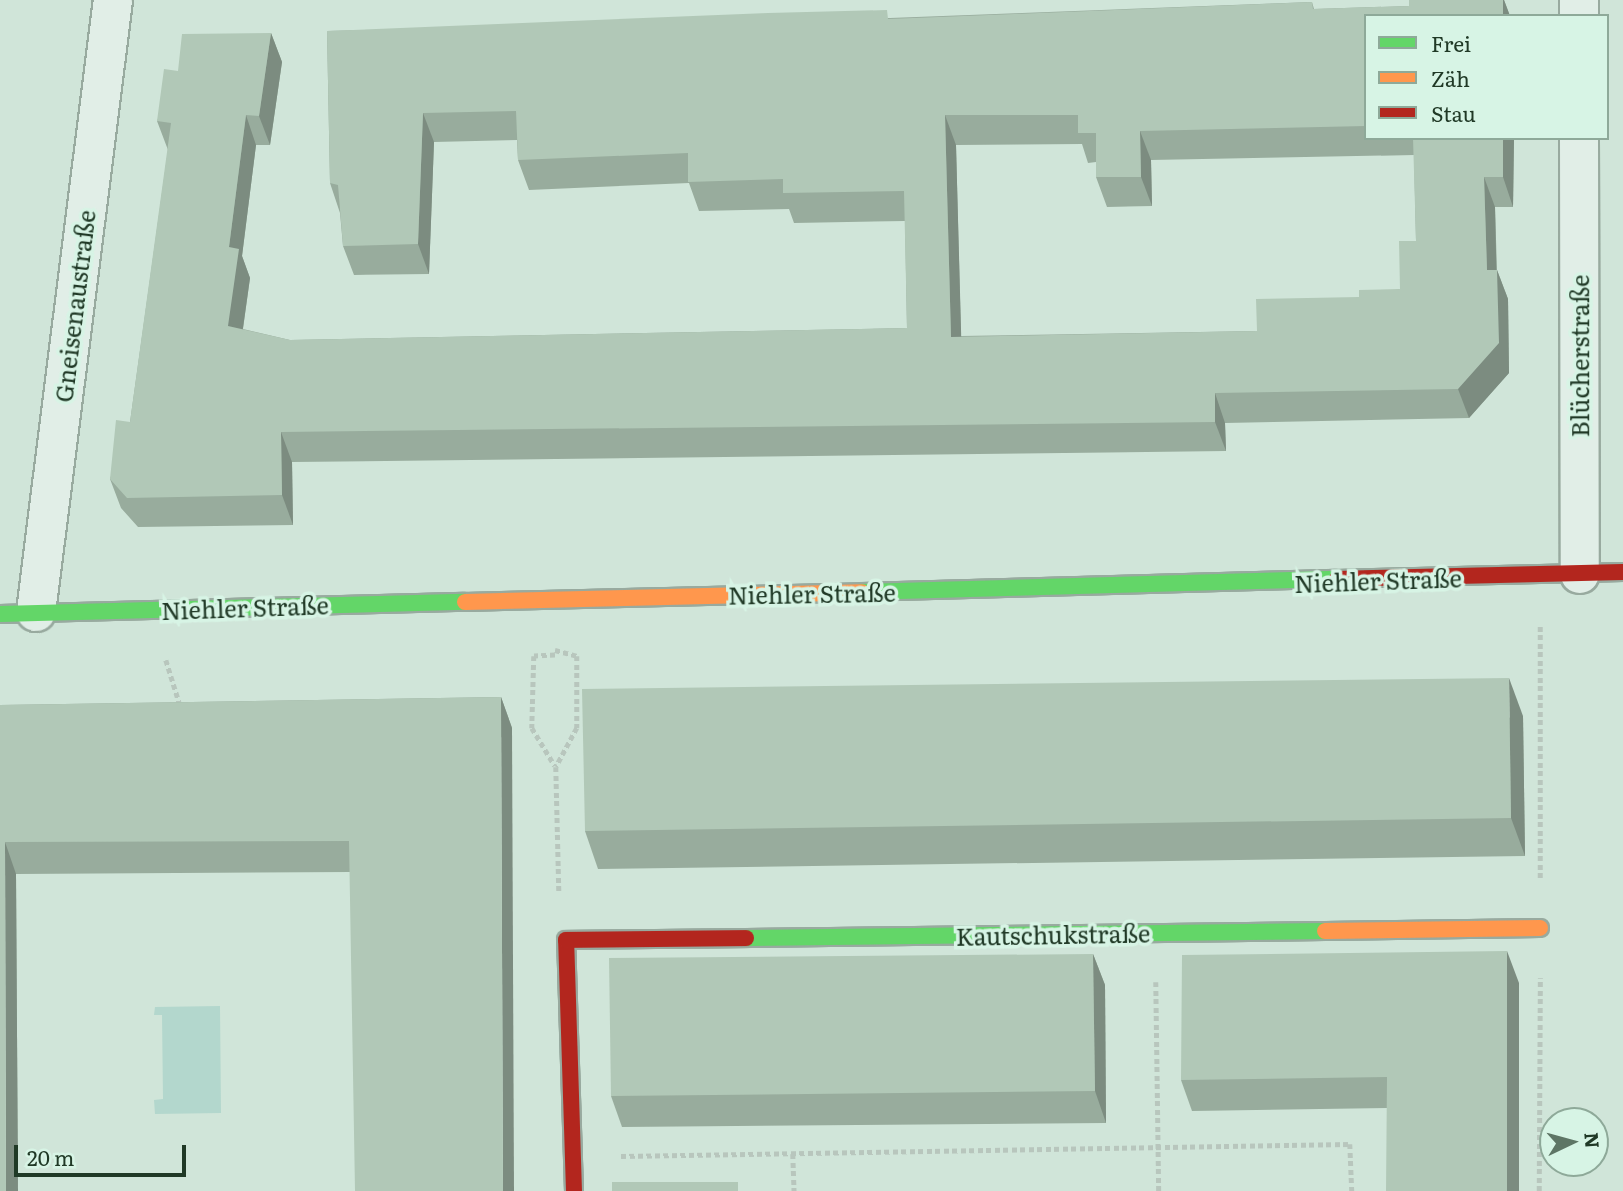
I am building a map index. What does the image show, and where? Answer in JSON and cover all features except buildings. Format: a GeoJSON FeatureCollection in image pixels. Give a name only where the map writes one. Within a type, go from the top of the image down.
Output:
{"type":"FeatureCollection","features":[{"type":"Feature","properties":{"kind":"street","name":"Gneisenaustraße"},"geometry":{"type":"LineString","coordinates":[[18,613],[113,0]]}},
{"type":"Feature","properties":{"kind":"street","name":"Blücherstraße"},"geometry":{"type":"LineString","coordinates":[[1579,140],[1580,574]]}},
{"type":"Feature","properties":{"kind":"street","name":"Niehler Straße"},"geometry":{"type":"LineString","coordinates":[[18,613],[556,597],[1623,572]]}},
{"type":"Feature","properties":{"kind":"street","name":"Kautschukstraße"},"geometry":{"type":"LineString","coordinates":[[566,940],[1540,928]]}},
{"type":"Feature","properties":{"kind":"street"},"geometry":{"type":"LineString","coordinates":[[566,940],[573,1191]]}},
{"type":"Feature","properties":{"kind":"path"},"geometry":{"type":"LineString","coordinates":[[555,655],[556,597]]}},
{"type":"Feature","properties":{"kind":"path"},"geometry":{"type":"LineString","coordinates":[[151,609],[183,716]]}},
{"type":"Feature","properties":{"kind":"path"},"geometry":{"type":"LineString","coordinates":[[556,767],[532,728],[534,656],[577,656],[577,728],[556,767],[559,900],[566,940]]}},
{"type":"Feature","properties":{"kind":"path"},"geometry":{"type":"LineString","coordinates":[[1156,933],[1159,1191]]}},
{"type":"Feature","properties":{"kind":"path"},"geometry":{"type":"LineString","coordinates":[[573,1157],[1350,1144],[1352,1191]]}},
{"type":"Feature","properties":{"kind":"path"},"geometry":{"type":"LineString","coordinates":[[793,1154],[794,1191]]}},
{"type":"Feature","properties":{"kind":"shaded area"},"geometry":{"type":"Polygon","coordinates":[[[220,1006],[221,1113],[155,1114],[154,1100],[163,1099],[162,1015],[154,1015],[155,1007],[220,1006]]]}},
{"type":"Feature","properties":{"kind":"traffic: fast"},"geometry":{"type":"LineString","coordinates":[[862,592],[1337,579]]}},
{"type":"Feature","properties":{"kind":"traffic: fast"},"geometry":{"type":"LineString","coordinates":[[0,614],[465,602]]}},
{"type":"Feature","properties":{"kind":"traffic: fast"},"geometry":{"type":"LineString","coordinates":[[746,938],[1325,931]]}},
{"type":"Feature","properties":{"kind":"traffic: slow"},"geometry":{"type":"LineString","coordinates":[[465,602],[862,592]]}},
{"type":"Feature","properties":{"kind":"traffic: slow"},"geometry":{"type":"LineString","coordinates":[[1325,931],[1540,928]]}},
{"type":"Feature","properties":{"kind":"traffic: jam"},"geometry":{"type":"LineString","coordinates":[[1337,579],[1623,572]]}},
{"type":"Feature","properties":{"kind":"traffic: jam"},"geometry":{"type":"LineString","coordinates":[[574,1191],[566,940],[746,938]]}}]}
